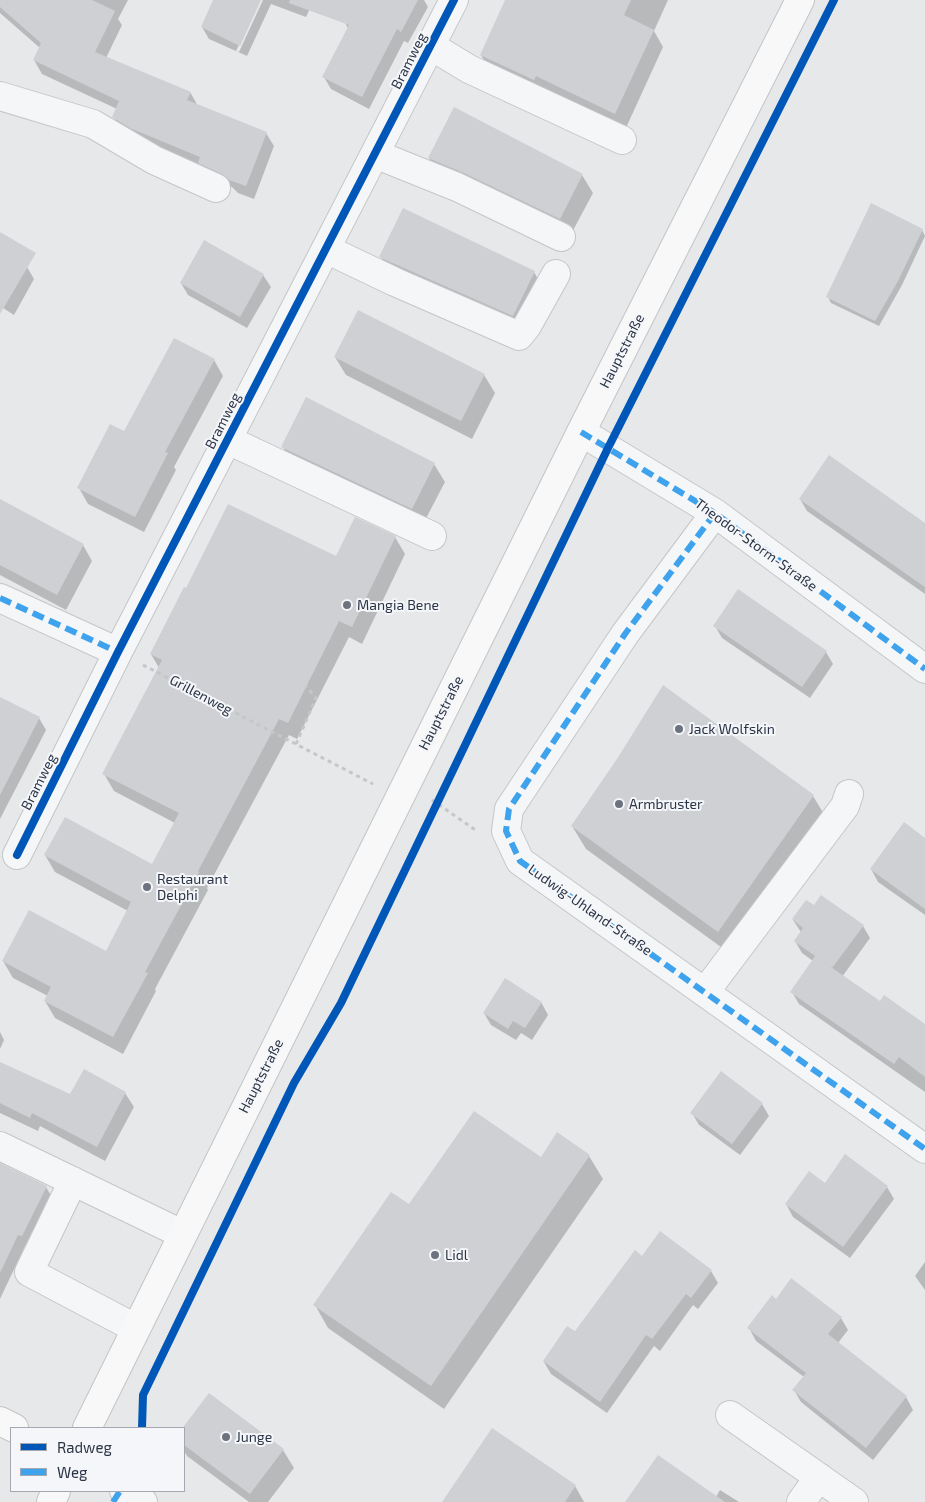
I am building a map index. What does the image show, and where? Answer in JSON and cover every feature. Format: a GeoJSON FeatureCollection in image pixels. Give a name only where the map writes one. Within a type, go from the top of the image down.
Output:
{"type":"FeatureCollection","features":[{"type":"Feature","properties":{"kind":"main road","name":"Hauptstraße"},"geometry":{"type":"LineString","coordinates":[[87,1427],[581,432],[800,0]]}},
{"type":"Feature","properties":{"kind":"main road"},"geometry":{"type":"LineString","coordinates":[[0,1421],[12,1427]]}},
{"type":"Feature","properties":{"kind":"street","name":"Bramweg"},"geometry":{"type":"LineString","coordinates":[[17,855],[118,652],[454,0]]}},
{"type":"Feature","properties":{"kind":"street"},"geometry":{"type":"LineString","coordinates":[[431,46],[469,69],[622,140]]}},
{"type":"Feature","properties":{"kind":"street"},"geometry":{"type":"LineString","coordinates":[[0,96],[93,124],[154,160],[216,188]]}},
{"type":"Feature","properties":{"kind":"street"},"geometry":{"type":"LineString","coordinates":[[375,154],[457,187],[560,237]]}},
{"type":"Feature","properties":{"kind":"street"},"geometry":{"type":"LineString","coordinates":[[326,249],[395,282],[519,336],[527,326],[556,274]]}},
{"type":"Feature","properties":{"kind":"street","name":"Theodor-Storm-Straße"},"geometry":{"type":"LineString","coordinates":[[581,432],[715,513],[925,669]]}},
{"type":"Feature","properties":{"kind":"street"},"geometry":{"type":"LineString","coordinates":[[228,440],[432,536]]}},
{"type":"Feature","properties":{"kind":"street","name":"Ludwig-Uhland-Straße"},"geometry":{"type":"LineString","coordinates":[[715,513],[626,634],[510,808],[506,831],[520,860],[925,1149]]}},
{"type":"Feature","properties":{"kind":"street"},"geometry":{"type":"LineString","coordinates":[[0,598],[118,652]]}},
{"type":"Feature","properties":{"kind":"street"},"geometry":{"type":"LineString","coordinates":[[705,992],[845,806],[849,794]]}},
{"type":"Feature","properties":{"kind":"street"},"geometry":{"type":"LineString","coordinates":[[0,1146],[182,1234]]}},
{"type":"Feature","properties":{"kind":"street"},"geometry":{"type":"LineString","coordinates":[[73,1181],[29,1272],[135,1328]]}},
{"type":"Feature","properties":{"kind":"street"},"geometry":{"type":"LineString","coordinates":[[730,1415],[854,1502]]}},
{"type":"Feature","properties":{"kind":"street"},"geometry":{"type":"LineString","coordinates":[[801,1502],[819,1478]]}},
{"type":"Feature","properties":{"kind":"street"},"geometry":{"type":"LineString","coordinates":[[126,1492],[143,1502]]}},
{"type":"Feature","properties":{"kind":"path"},"geometry":{"type":"LineString","coordinates":[[296,744],[316,698],[306,686]]}},
{"type":"Feature","properties":{"kind":"building"},"geometry":{"type":"Polygon","coordinates":[[[0,0],[92,0],[115,11],[95,52],[191,92],[187,100],[267,132],[246,186],[229,180],[222,174],[198,163],[200,157],[130,128],[112,117],[119,101],[33,60],[41,43],[0,7],[0,0]]]}},
{"type":"Feature","properties":{"kind":"building"},"geometry":{"type":"Polygon","coordinates":[[[213,0],[261,0],[240,46],[201,27],[213,0]]]}},
{"type":"Feature","properties":{"kind":"building"},"geometry":{"type":"Polygon","coordinates":[[[290,0],[418,0],[401,32],[397,29],[362,97],[322,77],[349,25],[289,3],[290,0]]]}},
{"type":"Feature","properties":{"kind":"building"},"geometry":{"type":"Polygon","coordinates":[[[505,0],[631,0],[624,15],[654,30],[615,114],[536,76],[534,80],[480,55],[505,0]]]}},
{"type":"Feature","properties":{"kind":"building"},"geometry":{"type":"Polygon","coordinates":[[[454,107],[583,174],[560,219],[428,158],[454,107]]]}},
{"type":"Feature","properties":{"kind":"building"},"geometry":{"type":"Polygon","coordinates":[[[871,203],[923,229],[898,281],[875,321],[826,297],[871,203]]]}},
{"type":"Feature","properties":{"kind":"building"},"geometry":{"type":"Polygon","coordinates":[[[403,208],[535,271],[513,316],[379,257],[403,208]]]}},
{"type":"Feature","properties":{"kind":"building"},"geometry":{"type":"Polygon","coordinates":[[[0,232],[36,253],[0,314],[0,232]]]}},
{"type":"Feature","properties":{"kind":"building"},"geometry":{"type":"Polygon","coordinates":[[[204,240],[264,274],[240,317],[180,283],[204,240]]]}},
{"type":"Feature","properties":{"kind":"building"},"geometry":{"type":"Polygon","coordinates":[[[358,310],[485,374],[461,421],[334,357],[358,310]]]}},
{"type":"Feature","properties":{"kind":"building"},"geometry":{"type":"Polygon","coordinates":[[[174,338],[215,359],[165,452],[168,453],[135,517],[77,488],[110,424],[124,431],[174,338]]]}},
{"type":"Feature","properties":{"kind":"building"},"geometry":{"type":"Polygon","coordinates":[[[306,397],[435,463],[412,509],[281,447],[306,397]]]}},
{"type":"Feature","properties":{"kind":"building"},"geometry":{"type":"Polygon","coordinates":[[[829,455],[925,523],[925,587],[799,499],[829,455]]]}},
{"type":"Feature","properties":{"kind":"building"},"geometry":{"type":"Polygon","coordinates":[[[0,499],[84,544],[57,595],[0,565],[0,499]]]}},
{"type":"Feature","properties":{"kind":"building"},"geometry":{"type":"Polygon","coordinates":[[[228,504],[336,556],[355,517],[396,536],[352,627],[339,621],[288,723],[279,719],[145,972],[148,973],[113,1037],[44,1001],[51,987],[2,961],[29,910],[106,951],[131,902],[44,855],[65,817],[152,864],[179,813],[102,774],[162,660],[150,654],[228,504]]]}},
{"type":"Feature","properties":{"kind":"building"},"geometry":{"type":"Polygon","coordinates":[[[738,589],[827,651],[802,687],[713,626],[738,589]]]}},
{"type":"Feature","properties":{"kind":"building"},"geometry":{"type":"Polygon","coordinates":[[[663,685],[814,795],[718,932],[571,826],[617,759],[663,685]]]}},
{"type":"Feature","properties":{"kind":"building"},"geometry":{"type":"Polygon","coordinates":[[[0,697],[40,717],[0,795],[0,697]]]}},
{"type":"Feature","properties":{"kind":"building"},"geometry":{"type":"Polygon","coordinates":[[[904,822],[925,838],[925,909],[870,869],[904,822]]]}},
{"type":"Feature","properties":{"kind":"building"},"geometry":{"type":"Polygon","coordinates":[[[821,895],[864,925],[832,968],[794,941],[803,928],[792,919],[806,900],[814,905],[821,895]]]}},
{"type":"Feature","properties":{"kind":"building"},"geometry":{"type":"Polygon","coordinates":[[[815,956],[880,1001],[884,995],[925,1024],[925,1077],[899,1057],[894,1064],[790,992],[815,956]]]}},
{"type":"Feature","properties":{"kind":"building"},"geometry":{"type":"Polygon","coordinates":[[[505,978],[542,1002],[525,1028],[513,1021],[508,1029],[483,1013],[505,978]]]}},
{"type":"Feature","properties":{"kind":"building"},"geometry":{"type":"Polygon","coordinates":[[[0,1062],[70,1094],[84,1069],[126,1092],[97,1147],[32,1113],[30,1118],[0,1103],[0,1062]]]}},
{"type":"Feature","properties":{"kind":"building"},"geometry":{"type":"Polygon","coordinates":[[[721,1071],[763,1103],[732,1144],[690,1113],[721,1071]]]}},
{"type":"Feature","properties":{"kind":"building","name":"Lidl"},"geometry":{"type":"Polygon","coordinates":[[[474,1111],[541,1157],[557,1132],[590,1155],[431,1386],[313,1305],[391,1192],[409,1204],[474,1111]]]}},
{"type":"Feature","properties":{"kind":"building"},"geometry":{"type":"Polygon","coordinates":[[[845,1154],[888,1186],[843,1247],[785,1204],[809,1171],[825,1183],[845,1154]]]}},
{"type":"Feature","properties":{"kind":"building"},"geometry":{"type":"Polygon","coordinates":[[[0,1163],[47,1186],[22,1236],[18,1235],[0,1273],[0,1163]]]}},
{"type":"Feature","properties":{"kind":"building"},"geometry":{"type":"Polygon","coordinates":[[[660,1231],[712,1270],[691,1298],[686,1294],[652,1339],[646,1335],[600,1402],[543,1361],[567,1326],[575,1331],[635,1250],[642,1256],[660,1231]]]}},
{"type":"Feature","properties":{"kind":"building"},"geometry":{"type":"Polygon","coordinates":[[[791,1278],[842,1317],[828,1334],[907,1396],[866,1448],[792,1390],[806,1373],[747,1328],[772,1295],[776,1299],[791,1278]]]}},
{"type":"Feature","properties":{"kind":"building","name":"Junge"},"geometry":{"type":"Polygon","coordinates":[[[209,1393],[284,1449],[250,1494],[185,1446],[184,1426],[209,1393]]]}},
{"type":"Feature","properties":{"kind":"building"},"geometry":{"type":"Polygon","coordinates":[[[492,1428],[576,1485],[565,1502],[442,1502],[492,1428]]]}},
{"type":"Feature","properties":{"kind":"building"},"geometry":{"type":"Polygon","coordinates":[[[658,1455],[725,1502],[625,1502],[658,1455]]]}},
{"type":"Feature","properties":{"kind":"marked path"},"geometry":{"type":"LineString","coordinates":[[581,432],[715,513],[925,669]]}},
{"type":"Feature","properties":{"kind":"marked path"},"geometry":{"type":"LineString","coordinates":[[715,513],[625,634],[509,809],[506,831],[520,861],[925,1149]]}},
{"type":"Feature","properties":{"kind":"marked path"},"geometry":{"type":"LineString","coordinates":[[0,598],[118,652]]}},
{"type":"Feature","properties":{"kind":"marked path"},"geometry":{"type":"LineString","coordinates":[[113,1502],[119,1492]]}},
{"type":"Feature","properties":{"kind":"cycle path"},"geometry":{"type":"LineString","coordinates":[[17,855],[118,652],[454,0]]}},
{"type":"Feature","properties":{"kind":"cycle path"},"geometry":{"type":"LineString","coordinates":[[142,1427],[143,1395],[294,1083],[341,1003],[608,448],[834,0]]}},
{"type":"Feature","properties":{"kind":"place","name":"Mangia Bene"},"geometry":{"type":"Point","coordinates":[347,605]}},
{"type":"Feature","properties":{"kind":"place","name":"Jack Wolfskin"},"geometry":{"type":"Point","coordinates":[679,729]}},
{"type":"Feature","properties":{"kind":"place","name":"Armbruster"},"geometry":{"type":"Point","coordinates":[619,804]}},
{"type":"Feature","properties":{"kind":"place","name":"Restaurant Delphi"},"geometry":{"type":"Point","coordinates":[147,887]}},
{"type":"Feature","properties":{"kind":"place","name":"Lidl"},"geometry":{"type":"Point","coordinates":[435,1255]}},
{"type":"Feature","properties":{"kind":"place","name":"Junge"},"geometry":{"type":"Point","coordinates":[226,1437]}}]}
